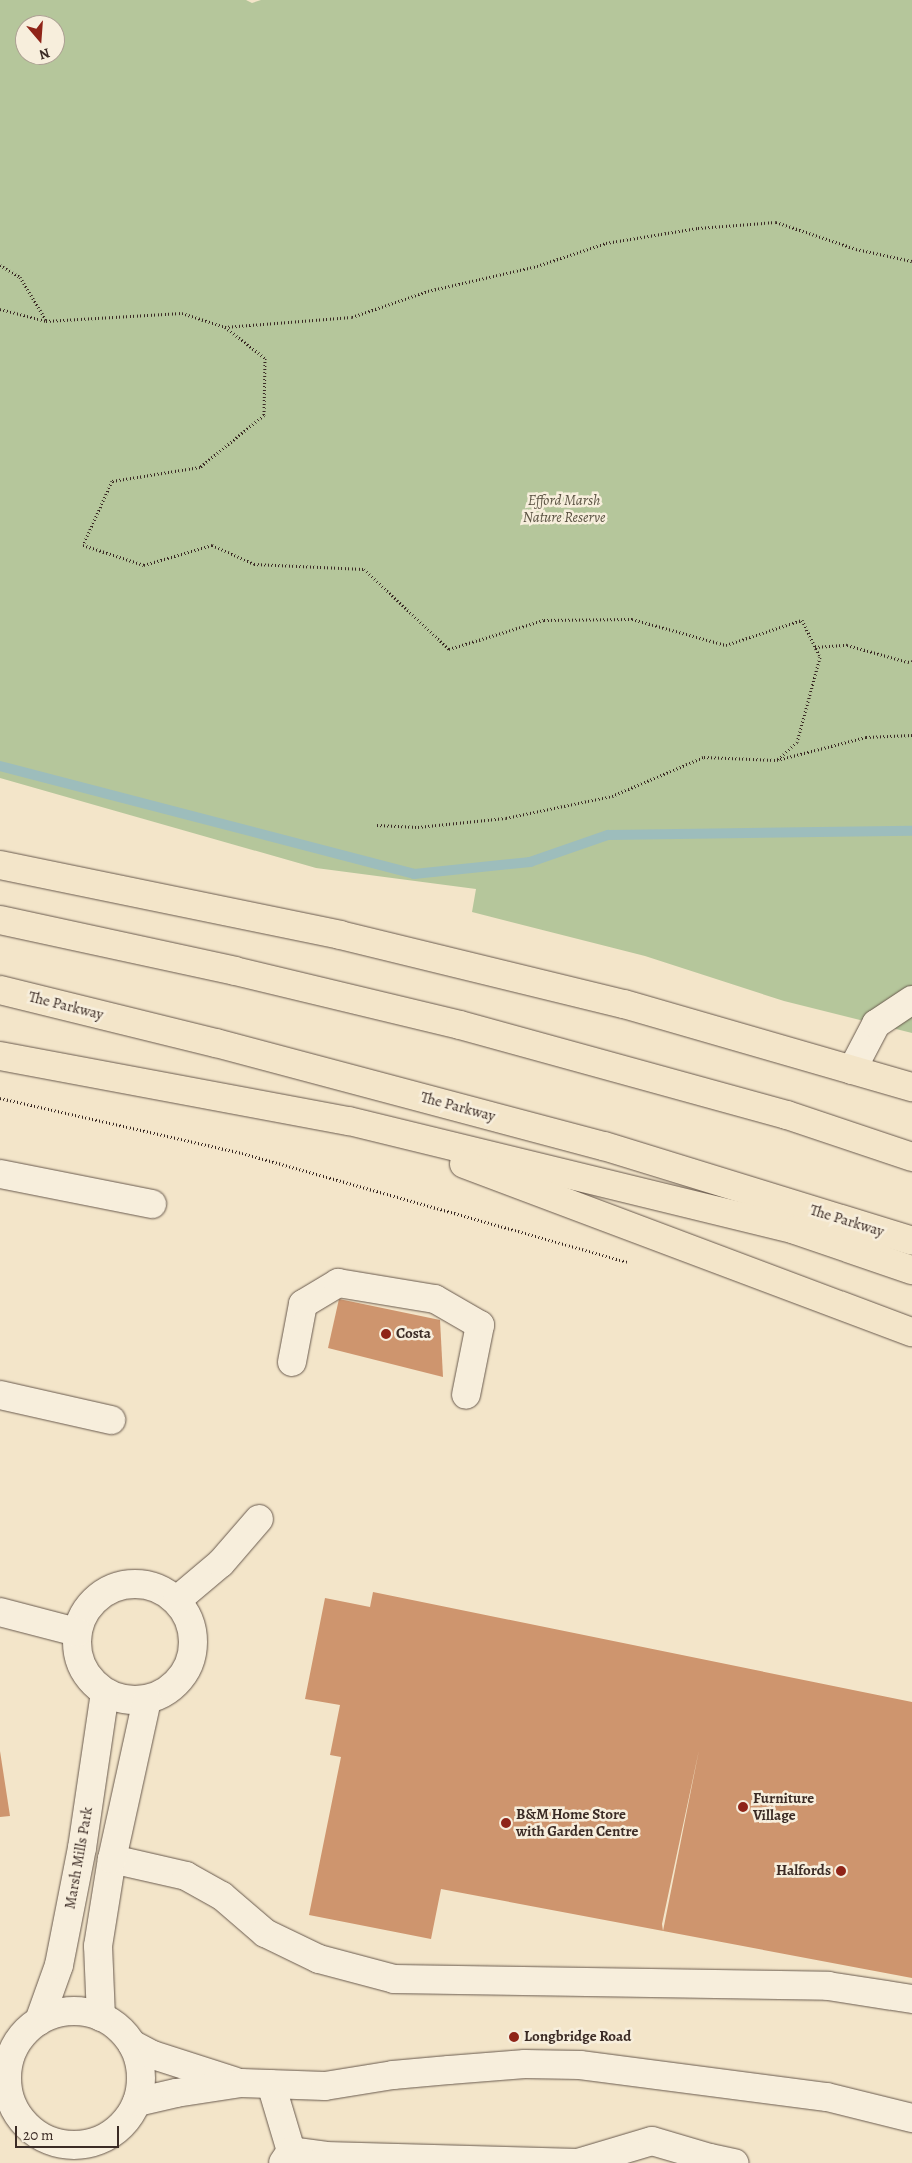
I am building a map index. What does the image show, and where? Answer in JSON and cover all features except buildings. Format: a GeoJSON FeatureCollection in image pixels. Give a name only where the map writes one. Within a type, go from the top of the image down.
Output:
{"type":"FeatureCollection","features":[{"type":"Feature","properties":{"kind":"highway"},"geometry":{"type":"LineString","coordinates":[[0,865],[340,935],[624,1004],[912,1087]]}},
{"type":"Feature","properties":{"kind":"highway"},"geometry":{"type":"LineString","coordinates":[[0,920],[235,971],[460,1024],[787,1115],[912,1157]]}},
{"type":"Feature","properties":{"kind":"highway","name":"The Parkway"},"geometry":{"type":"LineString","coordinates":[[0,990],[226,1046],[604,1146],[912,1241]]}},
{"type":"Feature","properties":{"kind":"highway"},"geometry":{"type":"LineString","coordinates":[[0,1056],[349,1121],[795,1230],[912,1270]]}},
{"type":"Feature","properties":{"kind":"highway"},"geometry":{"type":"LineString","coordinates":[[349,1121],[912,1332]]}},
{"type":"Feature","properties":{"kind":"street"},"geometry":{"type":"LineString","coordinates":[[852,1070],[876,1024],[912,1000]]}},
{"type":"Feature","properties":{"kind":"street"},"geometry":{"type":"LineString","coordinates":[[0,1174],[152,1204]]}},
{"type":"Feature","properties":{"kind":"street"},"geometry":{"type":"LineString","coordinates":[[292,1362],[303,1304],[338,1283],[435,1298],[480,1325],[466,1396]]}},
{"type":"Feature","properties":{"kind":"street"},"geometry":{"type":"LineString","coordinates":[[0,1394],[111,1420]]}},
{"type":"Feature","properties":{"kind":"street"},"geometry":{"type":"LineString","coordinates":[[177,1600],[221,1563],[260,1519]]}},
{"type":"Feature","properties":{"kind":"street"},"geometry":{"type":"LineString","coordinates":[[144,1584],[162,1590],[177,1600],[187,1615],[193,1632],[193,1650],[188,1667],[164,1693],[147,1700],[133,1701],[105,1693],[92,1681],[82,1666],[77,1650],[77,1632],[83,1615],[94,1600],[118,1586],[144,1584]]}},
{"type":"Feature","properties":{"kind":"street"},"geometry":{"type":"LineString","coordinates":[[0,1612],[77,1632]]}},
{"type":"Feature","properties":{"kind":"street","name":"Marsh Mills Park"},"geometry":{"type":"LineString","coordinates":[[39,2021],[59,1965],[82,1848],[105,1693]]}},
{"type":"Feature","properties":{"kind":"street"},"geometry":{"type":"LineString","coordinates":[[100,2017],[98,1946],[112,1859],[147,1700]]}},
{"type":"Feature","properties":{"kind":"street"},"geometry":{"type":"LineString","coordinates":[[112,1859],[186,1876],[222,1896],[265,1933],[319,1959],[394,1979],[828,1986],[912,1999]]}},
{"type":"Feature","properties":{"kind":"street"},"geometry":{"type":"LineString","coordinates":[[80,2012],[100,2017],[118,2028],[132,2044],[139,2063],[141,2083],[137,2102],[126,2121],[88,2154],[45,2139],[7,2112],[9,2060],[16,2044],[39,2021],[59,2013],[80,2012]]}},
{"type":"Feature","properties":{"kind":"street"},"geometry":{"type":"LineString","coordinates":[[132,2044],[153,2055],[241,2083]]}},
{"type":"Feature","properties":{"kind":"street"},"geometry":{"type":"LineString","coordinates":[[137,2102],[176,2093],[241,2083],[325,2086],[393,2075],[440,2071],[525,2064],[580,2065],[827,2097],[912,2118]]}},
{"type":"Feature","properties":{"kind":"street"},"geometry":{"type":"LineString","coordinates":[[271,2084],[287,2157],[325,2156],[578,2163],[652,2140],[710,2158],[734,2163]]}},
{"type":"Feature","properties":{"kind":"path"},"geometry":{"type":"LineString","coordinates":[[225,327],[352,317],[428,291],[537,266],[592,246],[698,228],[777,222],[856,249],[912,261]]}},
{"type":"Feature","properties":{"kind":"path"},"geometry":{"type":"LineString","coordinates":[[0,265],[20,277],[46,321]]}},
{"type":"Feature","properties":{"kind":"path"},"geometry":{"type":"LineString","coordinates":[[0,309],[46,321],[182,313],[225,327],[265,358],[264,414],[200,467],[112,481],[83,545],[144,565],[212,545],[254,564],[364,569],[449,649],[544,620],[632,620],[726,645],[802,620],[820,658],[797,742],[777,760]]}},
{"type":"Feature","properties":{"kind":"path"},"geometry":{"type":"LineString","coordinates":[[815,647],[847,645],[908,662],[912,661]]}},
{"type":"Feature","properties":{"kind":"path"},"geometry":{"type":"LineString","coordinates":[[377,825],[418,826],[506,818],[612,796],[704,757],[777,760],[866,737],[912,735]]}},
{"type":"Feature","properties":{"kind":"path"},"geometry":{"type":"LineString","coordinates":[[0,1098],[242,1153],[630,1263]]}},
{"type":"Feature","properties":{"kind":"green space","name":"Efford Marsh Nature Reserve"},"geometry":{"type":"Polygon","coordinates":[[[0,0],[246,0],[252,3],[261,0],[912,0],[912,1033],[784,1001],[645,956],[472,912],[476,889],[316,868],[0,778],[0,0]]]}},
{"type":"Feature","properties":{"kind":"waterway"},"geometry":{"type":"LineString","coordinates":[[0,766],[414,874],[530,862],[608,835],[912,831]]}},
{"type":"Feature","properties":{"kind":"place","name":"Costa"},"geometry":{"type":"Point","coordinates":[386,1334]}},
{"type":"Feature","properties":{"kind":"place","name":"Furniture Village"},"geometry":{"type":"Point","coordinates":[743,1807]}},
{"type":"Feature","properties":{"kind":"place","name":"B&M Home Store with Garden Centre"},"geometry":{"type":"Point","coordinates":[506,1823]}},
{"type":"Feature","properties":{"kind":"place","name":"Halfords"},"geometry":{"type":"Point","coordinates":[841,1871]}},
{"type":"Feature","properties":{"kind":"place","name":"Longbridge Road"},"geometry":{"type":"Point","coordinates":[514,2037]}}]}
